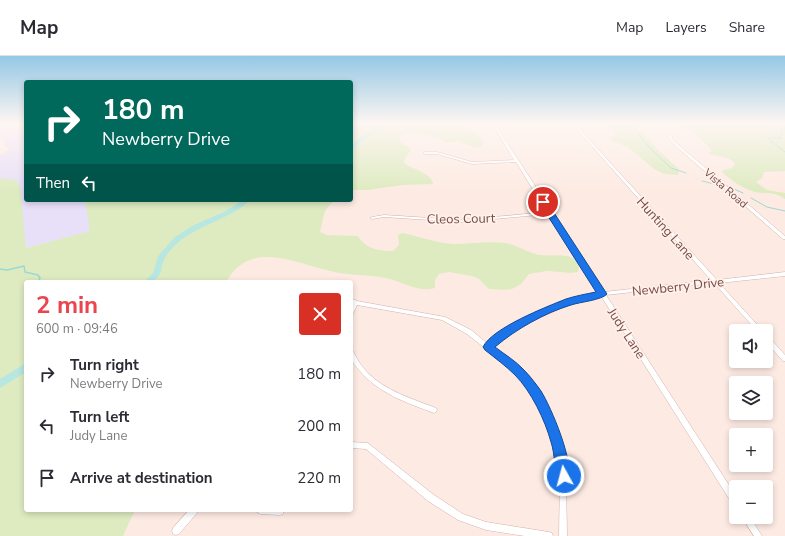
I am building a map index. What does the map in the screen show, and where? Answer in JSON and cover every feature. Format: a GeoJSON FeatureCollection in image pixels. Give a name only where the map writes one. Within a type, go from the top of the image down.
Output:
{"type":"FeatureCollection","features":[{"type":"Feature","properties":{"kind":"street","name":"Judy Lane"},"geometry":{"type":"LineString","coordinates":[[508,146],[729,491]]}},
{"type":"Feature","properties":{"kind":"street","name":"Hunting Lane"},"geometry":{"type":"LineString","coordinates":[[593,146],[754,324]]}},
{"type":"Feature","properties":{"kind":"street","name":"Vista Road"},"geometry":{"type":"LineString","coordinates":[[678,146],[785,238]]}},
{"type":"Feature","properties":{"kind":"street"},"geometry":{"type":"LineString","coordinates":[[425,153],[437,154],[472,163],[517,161]]}},
{"type":"Feature","properties":{"kind":"street","name":"Cleos Court"},"geometry":{"type":"LineString","coordinates":[[372,218],[384,216],[461,221],[550,213]]}},
{"type":"Feature","properties":{"kind":"street","name":"Newberry Drive"},"geometry":{"type":"LineString","coordinates":[[488,347],[508,330],[520,323],[569,302],[602,294],[785,274]]}},
{"type":"Feature","properties":{"kind":"street"},"geometry":{"type":"LineString","coordinates":[[353,302],[443,318],[465,329],[510,364],[529,383],[541,402],[560,451],[562,463],[563,536]]}},
{"type":"Feature","properties":{"kind":"street"},"geometry":{"type":"LineString","coordinates":[[773,346],[785,359]]}},
{"type":"Feature","properties":{"kind":"street"},"geometry":{"type":"LineString","coordinates":[[353,357],[359,368],[376,384],[387,391],[434,410]]}},
{"type":"Feature","properties":{"kind":"street"},"geometry":{"type":"LineString","coordinates":[[353,445],[367,446],[431,498],[461,517],[486,526],[549,536]]}},
{"type":"Feature","properties":{"kind":"street"},"geometry":{"type":"LineString","coordinates":[[176,531],[192,512]]}},
{"type":"Feature","properties":{"kind":"street"},"geometry":{"type":"LineString","coordinates":[[750,524],[758,536]]}},
{"type":"Feature","properties":{"kind":"shaded area"},"geometry":{"type":"Polygon","coordinates":[[[24,146],[24,202],[85,202],[91,231],[26,248],[15,181],[0,178],[0,155],[10,149],[6,147],[24,146]]]}},
{"type":"Feature","properties":{"kind":"green space"},"geometry":{"type":"Polygon","coordinates":[[[353,146],[408,146],[411,150],[405,158],[404,163],[425,174],[432,180],[433,184],[403,185],[367,190],[353,190],[353,146]]]}},
{"type":"Feature","properties":{"kind":"green space"},"geometry":{"type":"Polygon","coordinates":[[[626,146],[655,146],[679,169],[678,175],[664,174],[654,169],[626,146]]]}},
{"type":"Feature","properties":{"kind":"green space"},"geometry":{"type":"Polygon","coordinates":[[[708,146],[785,146],[785,171],[764,172],[762,178],[756,182],[767,190],[785,193],[785,199],[781,196],[752,191],[732,180],[722,172],[723,170],[732,168],[735,164],[726,157],[708,153],[712,151],[708,146]]]}},
{"type":"Feature","properties":{"kind":"green space"},"geometry":{"type":"Polygon","coordinates":[[[0,178],[15,180],[20,185],[26,248],[90,231],[85,202],[333,202],[326,211],[320,232],[327,235],[358,236],[365,244],[378,250],[393,251],[399,245],[398,235],[402,233],[453,244],[486,242],[505,243],[540,255],[571,257],[578,265],[578,272],[571,273],[547,271],[529,274],[521,284],[512,289],[503,290],[489,289],[479,279],[472,276],[449,272],[439,274],[435,280],[435,288],[422,289],[392,279],[337,273],[274,257],[247,261],[236,269],[228,280],[24,280],[24,512],[134,512],[123,536],[0,536],[0,178]]]}},
{"type":"Feature","properties":{"kind":"waterway"},"geometry":{"type":"LineString","coordinates":[[648,146],[671,168],[686,173]]}},
{"type":"Feature","properties":{"kind":"waterway"},"geometry":{"type":"LineString","coordinates":[[778,146],[785,152]]}},
{"type":"Feature","properties":{"kind":"waterway"},"geometry":{"type":"LineString","coordinates":[[702,181],[718,185]]}},
{"type":"Feature","properties":{"kind":"waterway"},"geometry":{"type":"LineString","coordinates":[[727,186],[743,193]]}},
{"type":"Feature","properties":{"kind":"waterway"},"geometry":{"type":"LineString","coordinates":[[751,198],[767,207],[785,211]]}},
{"type":"Feature","properties":{"kind":"waterway"},"geometry":{"type":"LineString","coordinates":[[150,280],[157,274],[161,258],[177,239],[196,227],[226,213],[244,202]]}},
{"type":"Feature","properties":{"kind":"waterway"},"geometry":{"type":"LineString","coordinates":[[0,269],[7,270],[24,266],[25,272],[38,275],[40,278],[39,280]]}},
{"type":"Feature","properties":{"kind":"waterway"},"geometry":{"type":"LineString","coordinates":[[0,384],[24,368]]}},
{"type":"Feature","properties":{"kind":"route"},"geometry":{"type":"LineString","coordinates":[[543,202],[602,294],[584,297],[562,304],[520,323],[508,330],[488,347],[520,372],[537,395],[551,425],[560,451],[564,476]]}}]}
